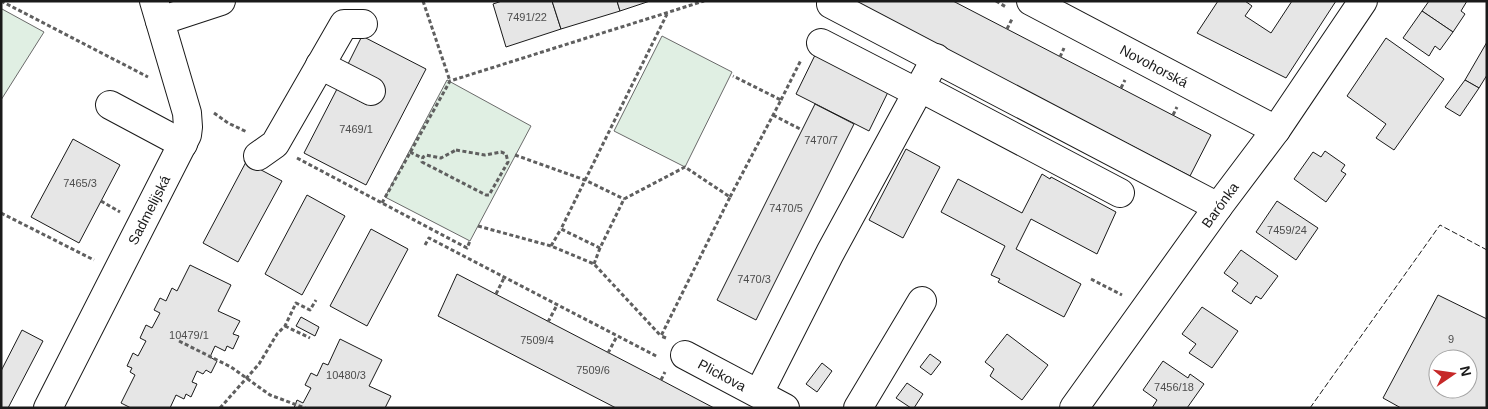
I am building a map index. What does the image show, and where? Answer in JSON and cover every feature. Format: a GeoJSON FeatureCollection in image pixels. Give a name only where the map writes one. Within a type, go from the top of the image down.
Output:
{"type":"FeatureCollection","features":[{"type":"Feature","properties":{"kind":"street"},"geometry":{"type":"LineString","coordinates":[[157,11],[221,1]]}},
{"type":"Feature","properties":{"kind":"street","name":"Novohorská"},"geometry":{"type":"LineString","coordinates":[[1031,1],[1276,130]]}},
{"type":"Feature","properties":{"kind":"street","name":"Barónka"},"geometry":{"type":"LineString","coordinates":[[1074,408],[1218,207],[1276,130],[1363,1]]}},
{"type":"Feature","properties":{"kind":"street"},"geometry":{"type":"LineString","coordinates":[[831,4],[1218,207]]}},
{"type":"Feature","properties":{"kind":"street","name":"Sadmelijská"},"geometry":{"type":"LineString","coordinates":[[48,408],[183,144],[188,130],[188,117],[157,11]]}},
{"type":"Feature","properties":{"kind":"street"},"geometry":{"type":"LineString","coordinates":[[266,150],[344,24],[363,24]]}},
{"type":"Feature","properties":{"kind":"street"},"geometry":{"type":"LineString","coordinates":[[821,43],[919,90],[1120,193]]}},
{"type":"Feature","properties":{"kind":"street"},"geometry":{"type":"LineString","coordinates":[[759,393],[830,253],[936,58]]}},
{"type":"Feature","properties":{"kind":"street"},"geometry":{"type":"LineString","coordinates":[[320,65],[371,92]]}},
{"type":"Feature","properties":{"kind":"street"},"geometry":{"type":"LineString","coordinates":[[110,105],[183,144]]}},
{"type":"Feature","properties":{"kind":"street"},"geometry":{"type":"LineString","coordinates":[[858,408],[922,301]]}},
{"type":"Feature","properties":{"kind":"street","name":"Plickova"},"geometry":{"type":"LineString","coordinates":[[672,351],[759,393],[785,408]]}},
{"type":"Feature","properties":{"kind":"path"},"geometry":{"type":"LineString","coordinates":[[1,1],[156,80]]}},
{"type":"Feature","properties":{"kind":"path"},"geometry":{"type":"LineString","coordinates":[[423,1],[450,81]]}},
{"type":"Feature","properties":{"kind":"path"},"geometry":{"type":"LineString","coordinates":[[382,203],[450,81],[704,1]]}},
{"type":"Feature","properties":{"kind":"path"},"geometry":{"type":"LineString","coordinates":[[551,246],[667,14]]}},
{"type":"Feature","properties":{"kind":"path"},"geometry":{"type":"LineString","coordinates":[[661,336],[781,100],[733,76]]}},
{"type":"Feature","properties":{"kind":"path"},"geometry":{"type":"LineString","coordinates":[[212,111],[216,116],[266,150],[293,156],[467,248]]}},
{"type":"Feature","properties":{"kind":"path"},"geometry":{"type":"LineString","coordinates":[[773,114],[802,130]]}},
{"type":"Feature","properties":{"kind":"path"},"geometry":{"type":"LineString","coordinates":[[410,152],[422,158],[424,163],[486,195],[491,193],[508,162],[504,152],[484,155],[456,150],[441,158],[426,155],[422,158]]}},
{"type":"Feature","properties":{"kind":"path"},"geometry":{"type":"LineString","coordinates":[[515,155],[585,180],[624,199]]}},
{"type":"Feature","properties":{"kind":"path"},"geometry":{"type":"LineString","coordinates":[[594,264],[624,199],[685,166],[730,197]]}},
{"type":"Feature","properties":{"kind":"path"},"geometry":{"type":"LineString","coordinates":[[101,201],[122,213]]}},
{"type":"Feature","properties":{"kind":"path"},"geometry":{"type":"LineString","coordinates":[[1,213],[97,261]]}},
{"type":"Feature","properties":{"kind":"path"},"geometry":{"type":"LineString","coordinates":[[478,226],[551,246],[594,264],[661,336],[672,351]]}},
{"type":"Feature","properties":{"kind":"path"},"geometry":{"type":"LineString","coordinates":[[561,229],[600,248]]}},
{"type":"Feature","properties":{"kind":"path"},"geometry":{"type":"LineString","coordinates":[[425,245],[429,238],[617,336],[672,351]]}},
{"type":"Feature","properties":{"kind":"path"},"geometry":{"type":"LineString","coordinates":[[463,256],[470,241]]}},
{"type":"Feature","properties":{"kind":"path"},"geometry":{"type":"LineString","coordinates":[[496,294],[504,278]]}},
{"type":"Feature","properties":{"kind":"path"},"geometry":{"type":"LineString","coordinates":[[1091,279],[1123,296]]}},
{"type":"Feature","properties":{"kind":"path"},"geometry":{"type":"LineString","coordinates":[[220,408],[259,364],[277,334],[285,326],[296,303],[310,310],[316,300]]}},
{"type":"Feature","properties":{"kind":"path"},"geometry":{"type":"LineString","coordinates":[[548,322],[557,305]]}},
{"type":"Feature","properties":{"kind":"path"},"geometry":{"type":"LineString","coordinates":[[285,326],[310,338]]}},
{"type":"Feature","properties":{"kind":"path"},"geometry":{"type":"LineString","coordinates":[[608,353],[617,336]]}},
{"type":"Feature","properties":{"kind":"path"},"geometry":{"type":"LineString","coordinates":[[179,341],[231,367],[270,395],[305,408]]}},
{"type":"Feature","properties":{"kind":"green space"},"geometry":{"type":"Polygon","coordinates":[[[1,10],[44,32],[1,100],[1,10]]]}},
{"type":"Feature","properties":{"kind":"green space"},"geometry":{"type":"Polygon","coordinates":[[[662,36],[732,72],[685,167],[614,131],[662,36]]]}},
{"type":"Feature","properties":{"kind":"green space"},"geometry":{"type":"Polygon","coordinates":[[[447,80],[531,126],[470,241],[385,197],[447,80]]]}},
{"type":"Feature","properties":{"kind":"building"},"geometry":{"type":"Polygon","coordinates":[[[502,1],[552,1],[561,29],[506,47],[493,4],[502,1]]]}},
{"type":"Feature","properties":{"kind":"building"},"geometry":{"type":"Polygon","coordinates":[[[552,1],[617,1],[620,11],[561,29],[552,1]]]}},
{"type":"Feature","properties":{"kind":"building"},"geometry":{"type":"Polygon","coordinates":[[[617,1],[650,1],[620,11],[617,1]]]}},
{"type":"Feature","properties":{"kind":"building"},"geometry":{"type":"Polygon","coordinates":[[[853,1],[953,1],[1211,135],[1190,176],[853,1]]]}},
{"type":"Feature","properties":{"kind":"building"},"geometry":{"type":"Polygon","coordinates":[[[1218,1],[1245,1],[1252,6],[1245,16],[1271,33],[1292,1],[1336,1],[1286,78],[1197,33],[1218,1]]]}},
{"type":"Feature","properties":{"kind":"building"},"geometry":{"type":"Polygon","coordinates":[[[1429,1],[1467,1],[1461,11],[1465,14],[1453,32],[1422,11],[1429,1]]]}},
{"type":"Feature","properties":{"kind":"building"},"geometry":{"type":"Polygon","coordinates":[[[1422,11],[1453,32],[1440,50],[1435,46],[1429,56],[1403,38],[1422,11]]]}},
{"type":"Feature","properties":{"kind":"building"},"geometry":{"type":"Polygon","coordinates":[[[362,36],[426,69],[366,185],[304,153],[337,89],[367,105],[379,82],[347,66],[362,36]]]}},
{"type":"Feature","properties":{"kind":"building"},"geometry":{"type":"Polygon","coordinates":[[[1386,38],[1444,79],[1394,150],[1376,138],[1386,124],[1347,96],[1386,38]]]}},
{"type":"Feature","properties":{"kind":"building"},"geometry":{"type":"Polygon","coordinates":[[[1487,42],[1487,75],[1479,88],[1465,80],[1487,42]]]}},
{"type":"Feature","properties":{"kind":"building"},"geometry":{"type":"Polygon","coordinates":[[[817,51],[890,88],[869,131],[796,94],[817,51]]]}},
{"type":"Feature","properties":{"kind":"building"},"geometry":{"type":"Polygon","coordinates":[[[1465,80],[1479,88],[1460,116],[1445,107],[1465,80]]]}},
{"type":"Feature","properties":{"kind":"building"},"geometry":{"type":"Polygon","coordinates":[[[815,104],[854,124],[756,320],[717,300],[815,104]]]}},
{"type":"Feature","properties":{"kind":"building"},"geometry":{"type":"Polygon","coordinates":[[[73,139],[120,165],[79,243],[31,217],[73,139]]]}},
{"type":"Feature","properties":{"kind":"building"},"geometry":{"type":"Polygon","coordinates":[[[906,149],[940,167],[903,238],[869,220],[906,149]]]}},
{"type":"Feature","properties":{"kind":"building"},"geometry":{"type":"Polygon","coordinates":[[[1325,151],[1345,165],[1341,171],[1346,174],[1326,202],[1294,179],[1313,152],[1321,157],[1325,151]]]}},
{"type":"Feature","properties":{"kind":"building"},"geometry":{"type":"Polygon","coordinates":[[[246,162],[282,181],[238,262],[203,243],[246,162]]]}},
{"type":"Feature","properties":{"kind":"building"},"geometry":{"type":"Polygon","coordinates":[[[1042,174],[1116,212],[1097,254],[1031,219],[1016,249],[1081,284],[1064,317],[998,282],[1000,279],[991,275],[1005,246],[941,212],[958,179],[1022,213],[1042,174]]]}},
{"type":"Feature","properties":{"kind":"building"},"geometry":{"type":"Polygon","coordinates":[[[307,195],[345,216],[302,295],[265,274],[307,195]]]}},
{"type":"Feature","properties":{"kind":"building"},"geometry":{"type":"Polygon","coordinates":[[[1277,201],[1318,228],[1296,260],[1256,232],[1277,201]]]}},
{"type":"Feature","properties":{"kind":"building"},"geometry":{"type":"Polygon","coordinates":[[[371,229],[408,249],[367,326],[330,306],[371,229]]]}},
{"type":"Feature","properties":{"kind":"building"},"geometry":{"type":"Polygon","coordinates":[[[1241,250],[1278,276],[1261,299],[1256,296],[1251,304],[1232,291],[1238,283],[1224,273],[1241,250]]]}},
{"type":"Feature","properties":{"kind":"building"},"geometry":{"type":"Polygon","coordinates":[[[190,265],[231,285],[218,311],[240,321],[233,334],[239,336],[233,349],[227,346],[225,351],[215,346],[210,357],[217,361],[211,373],[206,370],[203,374],[197,371],[192,382],[197,384],[191,397],[186,394],[184,399],[176,395],[170,408],[131,408],[121,403],[135,375],[130,372],[132,368],[127,366],[133,353],[138,356],[146,341],[140,338],[146,325],[152,328],[160,313],[154,310],[160,298],[166,301],[172,288],[177,291],[190,265]]]}},
{"type":"Feature","properties":{"kind":"building"},"geometry":{"type":"Polygon","coordinates":[[[457,274],[714,408],[616,408],[438,316],[457,274]]]}},
{"type":"Feature","properties":{"kind":"building"},"geometry":{"type":"Polygon","coordinates":[[[1438,295],[1487,319],[1487,408],[1401,408],[1383,398],[1438,295]]]}},
{"type":"Feature","properties":{"kind":"building"},"geometry":{"type":"Polygon","coordinates":[[[1202,307],[1238,331],[1212,368],[1189,353],[1196,344],[1182,334],[1202,307]]]}},
{"type":"Feature","properties":{"kind":"building"},"geometry":{"type":"Polygon","coordinates":[[[301,317],[319,327],[315,336],[296,326],[301,317]]]}},
{"type":"Feature","properties":{"kind":"building"},"geometry":{"type":"Polygon","coordinates":[[[22,330],[43,341],[8,408],[1,408],[1,371],[22,330]]]}},
{"type":"Feature","properties":{"kind":"building"},"geometry":{"type":"Polygon","coordinates":[[[1007,334],[1048,365],[1022,400],[990,376],[994,369],[985,362],[1007,334]]]}},
{"type":"Feature","properties":{"kind":"building"},"geometry":{"type":"Polygon","coordinates":[[[340,339],[382,360],[369,386],[391,396],[385,408],[294,408],[297,400],[303,403],[311,388],[305,385],[311,373],[317,376],[323,363],[328,365],[340,339]]]}},
{"type":"Feature","properties":{"kind":"building"},"geometry":{"type":"Polygon","coordinates":[[[930,354],[941,362],[931,375],[920,367],[930,354]]]}},
{"type":"Feature","properties":{"kind":"building"},"geometry":{"type":"Polygon","coordinates":[[[1163,361],[1188,378],[1190,374],[1204,384],[1187,408],[1152,408],[1157,400],[1143,390],[1163,361]]]}},
{"type":"Feature","properties":{"kind":"building"},"geometry":{"type":"Polygon","coordinates":[[[822,363],[832,371],[817,392],[806,384],[822,363]]]}},
{"type":"Feature","properties":{"kind":"building"},"geometry":{"type":"Polygon","coordinates":[[[907,383],[923,394],[914,408],[896,398],[907,383]]]}},
{"type":"Feature","properties":{"kind":"fence"},"geometry":{"type":"LineString","coordinates":[[1310,408],[1440,225],[1487,250]]}}]}
